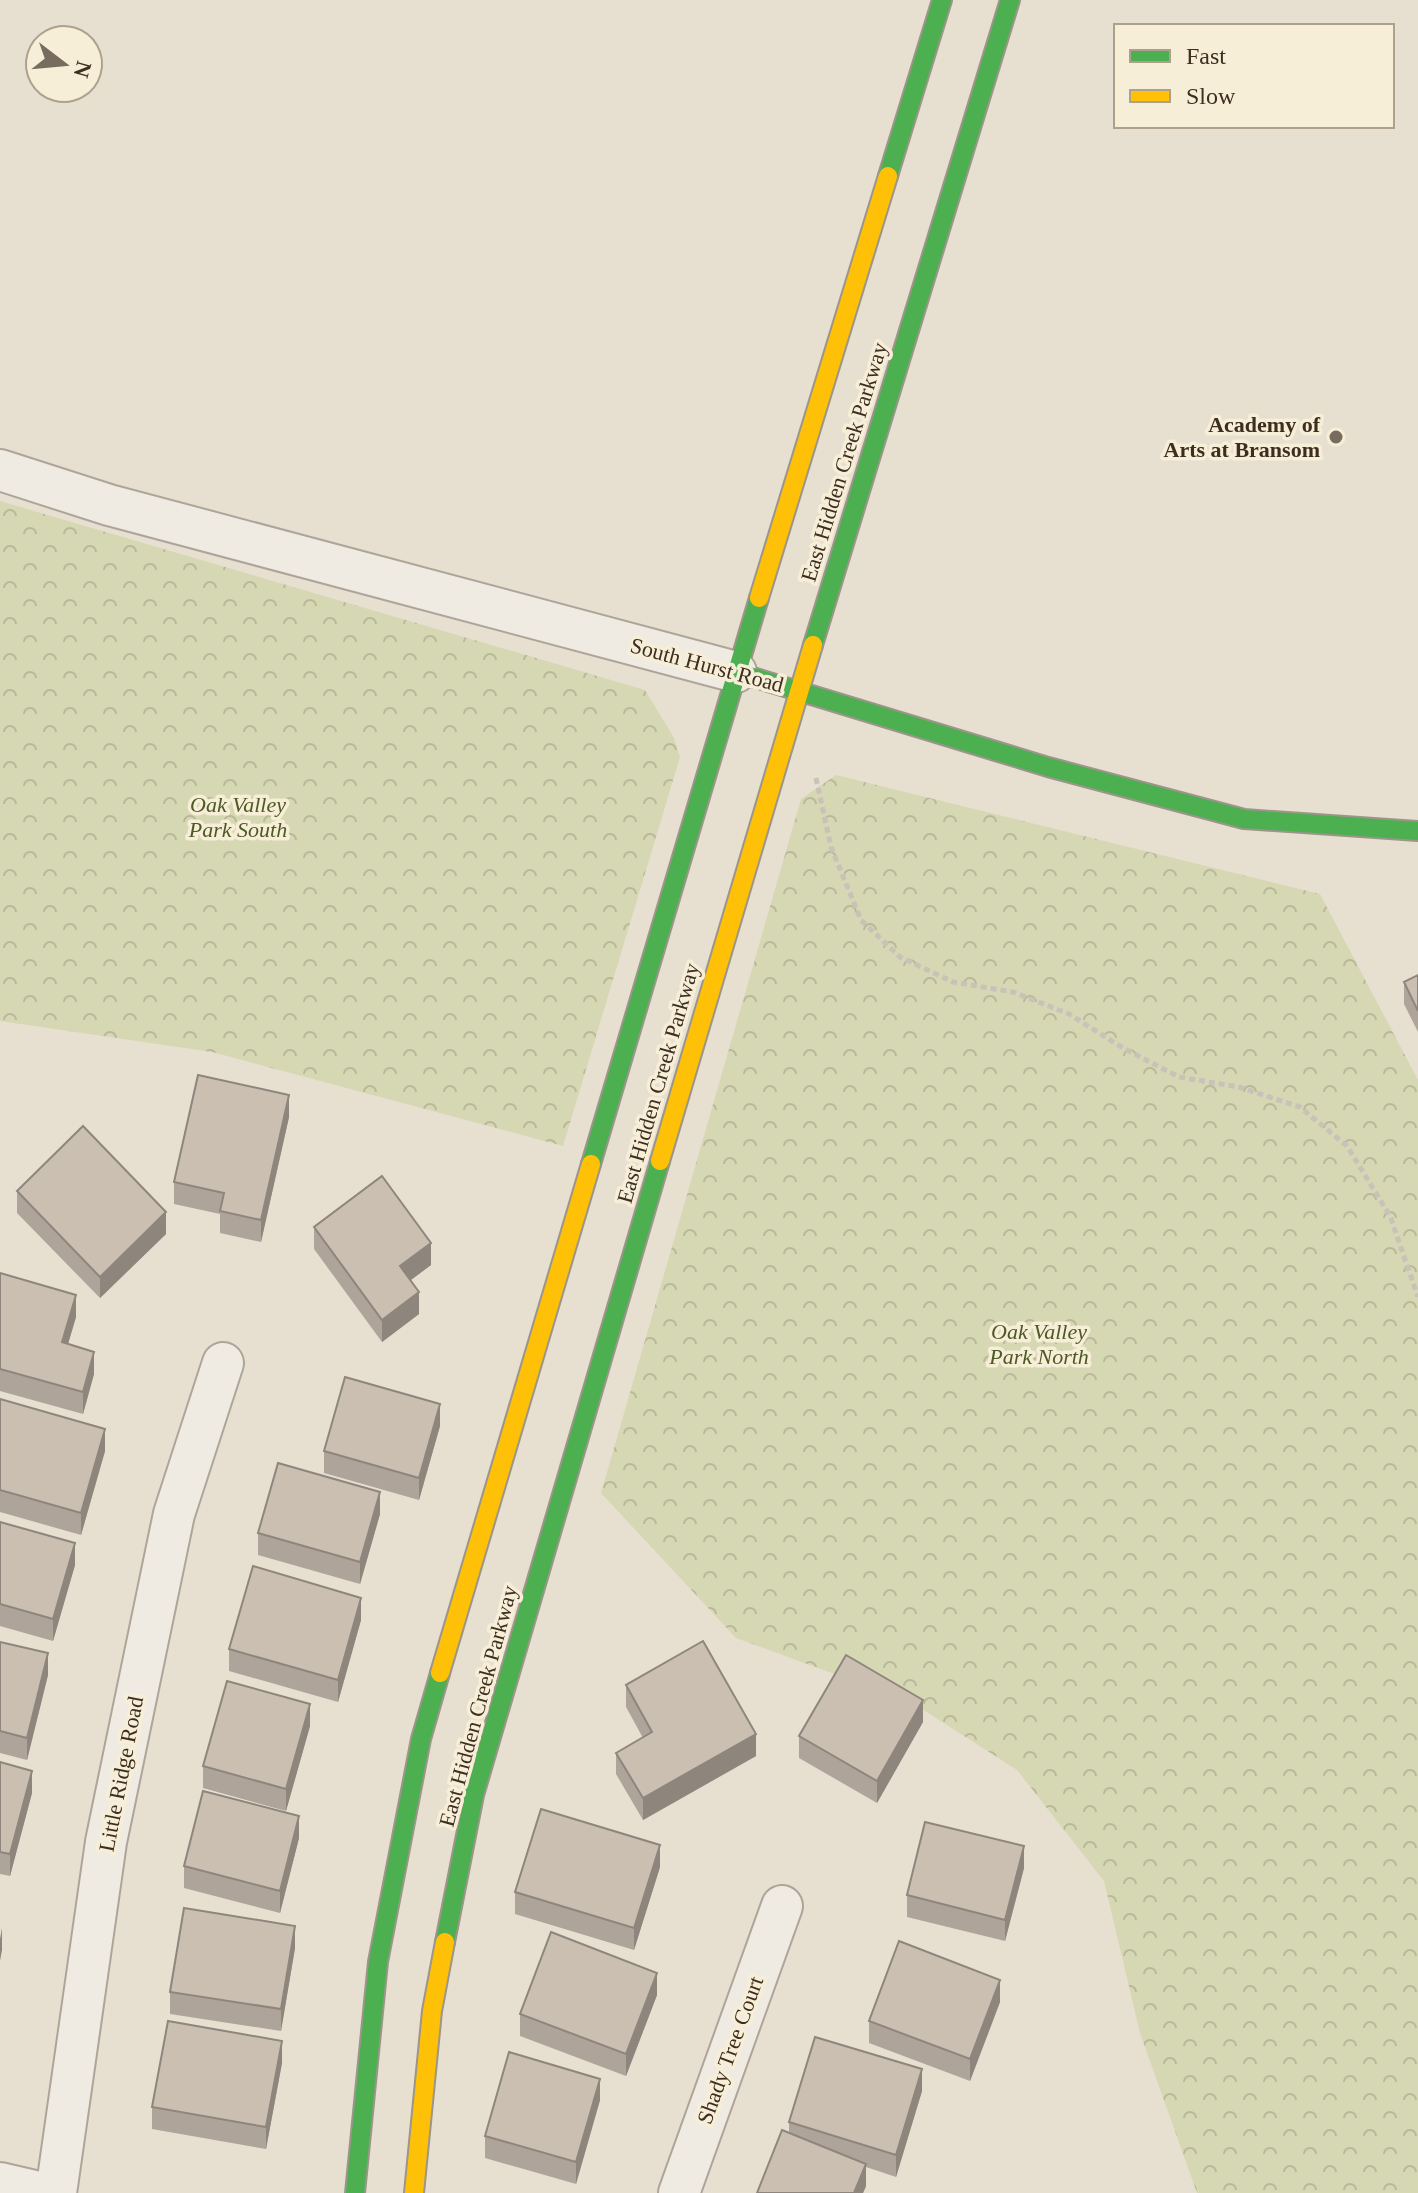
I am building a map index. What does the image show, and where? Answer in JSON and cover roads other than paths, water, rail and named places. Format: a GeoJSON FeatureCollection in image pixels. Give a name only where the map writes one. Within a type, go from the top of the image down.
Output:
{"type":"FeatureCollection","features":[{"type":"Feature","properties":{"kind":"main road","name":"East Hidden Creek Parkway"},"geometry":{"type":"LineString","coordinates":[[355,2193],[378,1962],[421,1739],[736,672],[942,0]]}},
{"type":"Feature","properties":{"kind":"main road","name":"East Hidden Creek Parkway"},"geometry":{"type":"LineString","coordinates":[[414,2193],[432,2011],[474,1795],[799,691],[1010,0]]}},
{"type":"Feature","properties":{"kind":"main road","name":"South Hurst Road"},"geometry":{"type":"LineString","coordinates":[[736,672],[1048,767],[1244,819],[1418,831]]}},
{"type":"Feature","properties":{"kind":"street","name":"South Hurst Road"},"geometry":{"type":"LineString","coordinates":[[0,470],[109,505],[736,672]]}},
{"type":"Feature","properties":{"kind":"street","name":"Little Ridge Road"},"geometry":{"type":"LineString","coordinates":[[56,2193],[106,1842],[174,1514],[223,1363]]}},
{"type":"Feature","properties":{"kind":"street","name":"Shady Tree Court"},"geometry":{"type":"LineString","coordinates":[[679,2193],[782,1906]]}},
{"type":"Feature","properties":{"kind":"street"},"geometry":{"type":"LineString","coordinates":[[0,2183],[43,2193]]}},
{"type":"Feature","properties":{"kind":"place","name":"Academy of Arts at Bransom"},"geometry":{"type":"Point","coordinates":[1336,437]}},
{"type":"Feature","properties":{"kind":"park label","name":"Oak Valley Park South"},"geometry":{"type":"Point","coordinates":[238,816]}},
{"type":"Feature","properties":{"kind":"park label","name":"Oak Valley Park North"},"geometry":{"type":"Point","coordinates":[1039,1344]}}]}
